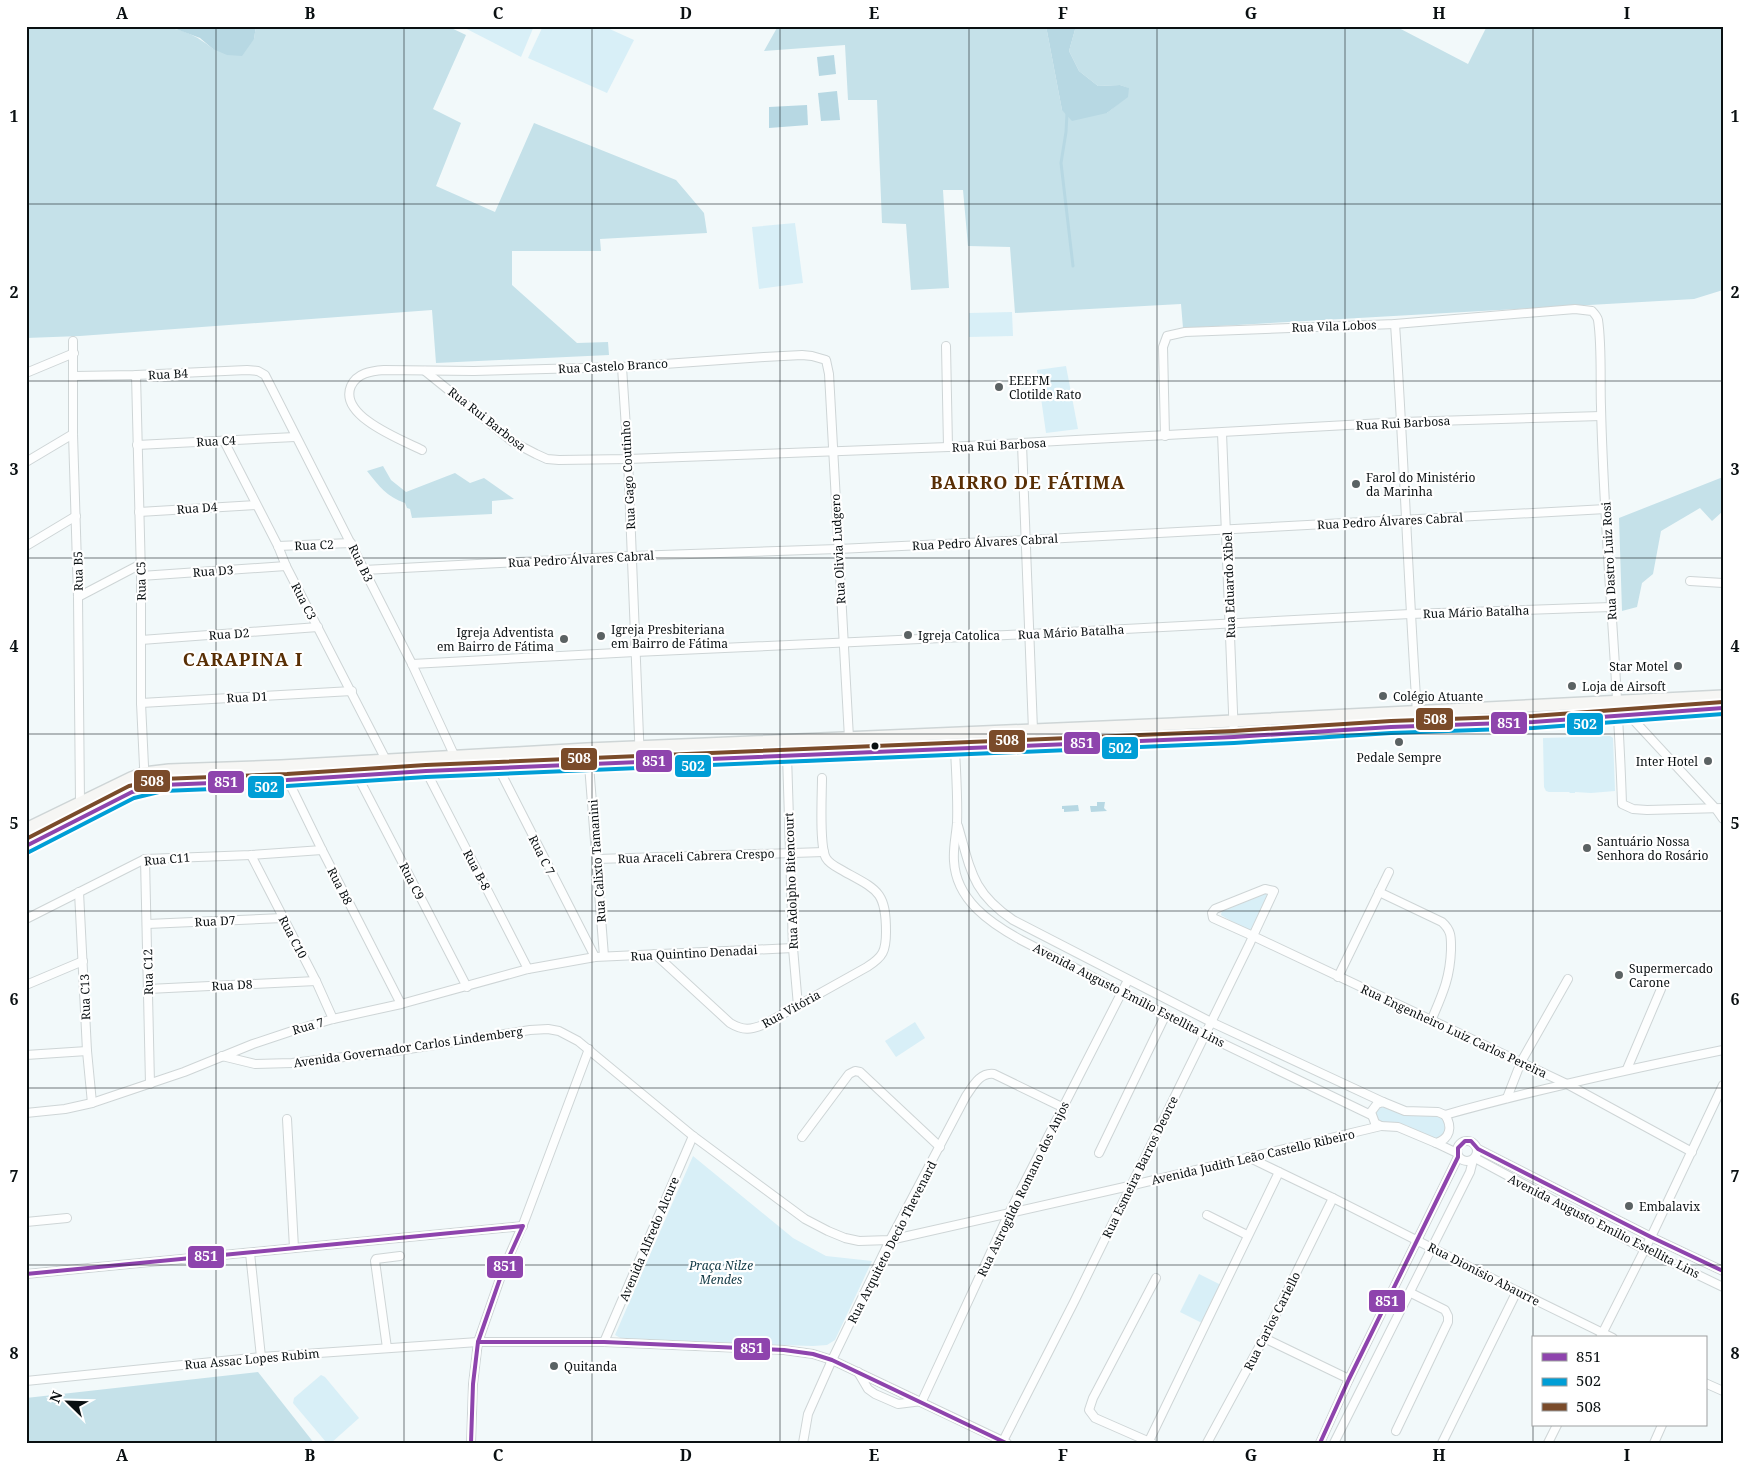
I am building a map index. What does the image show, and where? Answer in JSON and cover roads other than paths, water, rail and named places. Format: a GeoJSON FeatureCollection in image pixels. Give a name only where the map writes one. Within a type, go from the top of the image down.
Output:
{"type":"FeatureCollection","features":[{"type":"Feature","properties":{"kind":"street","name":"Rua Vila Lobos"},"geometry":{"type":"LineString","coordinates":[[1165,436],[1162,347],[1165,339],[1170,334],[1395,324],[1583,309],[1592,311],[1598,319]]}},
{"type":"Feature","properties":{"kind":"street","name":"Rua Dastro Luiz Rosi"},"geometry":{"type":"LineString","coordinates":[[1598,319],[1611,607],[1617,702],[1623,716],[1622,804],[1640,810],[1719,809]]}},
{"type":"Feature","properties":{"kind":"street"},"geometry":{"type":"LineString","coordinates":[[1395,324],[1417,712]]}},
{"type":"Feature","properties":{"kind":"street","name":"Rua B5"},"geometry":{"type":"LineString","coordinates":[[73,341],[80,802]]}},
{"type":"Feature","properties":{"kind":"street"},"geometry":{"type":"LineString","coordinates":[[946,346],[948,447]]}},
{"type":"Feature","properties":{"kind":"street"},"geometry":{"type":"LineString","coordinates":[[26,373],[74,353]]}},
{"type":"Feature","properties":{"kind":"street","name":"Rua Castelo Branco"},"geometry":{"type":"LineString","coordinates":[[422,450],[385,432],[368,421],[353,407],[350,399],[350,388],[360,375],[372,371],[400,369],[425,371],[622,367],[764,356],[807,356],[826,360]]}},
{"type":"Feature","properties":{"kind":"street","name":"Rua Olivia Ludgero"},"geometry":{"type":"LineString","coordinates":[[826,360],[829,374],[849,738]]}},
{"type":"Feature","properties":{"kind":"street","name":"Rua Gago Coutinho"},"geometry":{"type":"LineString","coordinates":[[622,367],[628,459],[640,762]]}},
{"type":"Feature","properties":{"kind":"street","name":"Rua B4"},"geometry":{"type":"LineString","coordinates":[[74,376],[136,376],[248,370],[262,372]]}},
{"type":"Feature","properties":{"kind":"street","name":"Rua Rui Barbosa"},"geometry":{"type":"LineString","coordinates":[[425,371],[514,442],[536,454],[559,460],[833,452],[1022,444],[1402,422],[1601,416]]}},
{"type":"Feature","properties":{"kind":"street","name":"Rua B3"},"geometry":{"type":"LineString","coordinates":[[262,372],[412,664],[455,757]]}},
{"type":"Feature","properties":{"kind":"street","name":"Rua C5"},"geometry":{"type":"LineString","coordinates":[[136,376],[145,788]]}},
{"type":"Feature","properties":{"kind":"street","name":"Rua Eduardo Xibel"},"geometry":{"type":"LineString","coordinates":[[1222,433],[1234,736]]}},
{"type":"Feature","properties":{"kind":"street"},"geometry":{"type":"LineString","coordinates":[[26,462],[73,434]]}},
{"type":"Feature","properties":{"kind":"street","name":"Rua C4"},"geometry":{"type":"LineString","coordinates":[[137,445],[295,437]]}},
{"type":"Feature","properties":{"kind":"street","name":"Rua C3"},"geometry":{"type":"LineString","coordinates":[[224,441],[386,760]]}},
{"type":"Feature","properties":{"kind":"street"},"geometry":{"type":"LineString","coordinates":[[1022,444],[1033,730],[1031,738],[1025,745]]}},
{"type":"Feature","properties":{"kind":"street","name":"Rua D4"},"geometry":{"type":"LineString","coordinates":[[139,512],[256,504]]}},
{"type":"Feature","properties":{"kind":"street","name":"Rua Pedro Álvares Cabral"},"geometry":{"type":"LineString","coordinates":[[364,570],[632,556],[1027,540],[1606,509]]}},
{"type":"Feature","properties":{"kind":"street"},"geometry":{"type":"LineString","coordinates":[[26,546],[76,516]]}},
{"type":"Feature","properties":{"kind":"street","name":"Rua C2"},"geometry":{"type":"LineString","coordinates":[[278,546],[351,543]]}},
{"type":"Feature","properties":{"kind":"street"},"geometry":{"type":"LineString","coordinates":[[78,597],[141,564]]}},
{"type":"Feature","properties":{"kind":"street","name":"Rua D3"},"geometry":{"type":"LineString","coordinates":[[141,576],[286,566]]}},
{"type":"Feature","properties":{"kind":"street"},"geometry":{"type":"LineString","coordinates":[[1690,582],[1723,583]]}},
{"type":"Feature","properties":{"kind":"street","name":"Rua Mário Batalha"},"geometry":{"type":"LineString","coordinates":[[412,664],[1410,614],[1611,607]]}},
{"type":"Feature","properties":{"kind":"street","name":"Rua D2"},"geometry":{"type":"LineString","coordinates":[[141,640],[318,627]]}},
{"type":"Feature","properties":{"kind":"street","name":"Rua D1"},"geometry":{"type":"LineString","coordinates":[[142,703],[352,691]]}},
{"type":"Feature","properties":{"kind":"street"},"geometry":{"type":"LineString","coordinates":[[26,829],[144,773],[168,770],[1723,696]]}},
{"type":"Feature","properties":{"kind":"street"},"geometry":{"type":"LineString","coordinates":[[1623,716],[1632,705],[1640,701]]}},
{"type":"Feature","properties":{"kind":"street"},"geometry":{"type":"LineString","coordinates":[[26,846],[117,799],[145,788],[162,785],[287,780],[426,771],[1532,722],[1723,708]]}},
{"type":"Feature","properties":{"kind":"street"},"geometry":{"type":"LineString","coordinates":[[1623,716],[1719,809],[1723,819]]}},
{"type":"Feature","properties":{"kind":"street","name":"Avenida Augusto Emilio Estellita Lins"},"geometry":{"type":"LineString","coordinates":[[955,749],[957,821],[954,863],[958,881],[968,899],[979,912],[1020,940],[1205,1035],[1371,1115]]}},
{"type":"Feature","properties":{"kind":"street"},"geometry":{"type":"LineString","coordinates":[[500,769],[501,761],[509,754]]}},
{"type":"Feature","properties":{"kind":"street","name":"Rua Adolpho Bitencourt"},"geometry":{"type":"LineString","coordinates":[[787,755],[793,948],[798,1006]]}},
{"type":"Feature","properties":{"kind":"street","name":"Rua Calixto Tamanini"},"geometry":{"type":"LineString","coordinates":[[589,765],[604,956]]}},
{"type":"Feature","properties":{"kind":"street","name":"Rua B8"},"geometry":{"type":"LineString","coordinates":[[281,766],[401,1004]]}},
{"type":"Feature","properties":{"kind":"street","name":"Rua C 7"},"geometry":{"type":"LineString","coordinates":[[500,769],[507,787],[595,957]]}},
{"type":"Feature","properties":{"kind":"street","name":"Rua B-8"},"geometry":{"type":"LineString","coordinates":[[426,771],[528,970]]}},
{"type":"Feature","properties":{"kind":"street","name":"Rua C9"},"geometry":{"type":"LineString","coordinates":[[357,775],[467,987]]}},
{"type":"Feature","properties":{"kind":"street"},"geometry":{"type":"LineString","coordinates":[[822,778],[824,852]]}},
{"type":"Feature","properties":{"kind":"street","name":"Avenida Augusto Emilio Estellita Lins"},"geometry":{"type":"LineString","coordinates":[[957,821],[978,888],[998,910],[1036,932],[1211,1022],[1382,1102],[1405,1111],[1438,1112],[1445,1115]]}},
{"type":"Feature","properties":{"kind":"street","name":"Rua C11"},"geometry":{"type":"LineString","coordinates":[[26,919],[145,859],[322,850]]}},
{"type":"Feature","properties":{"kind":"street","name":"Rua Araceli Cabrera Crespo"},"geometry":{"type":"LineString","coordinates":[[597,859],[824,852]]}},
{"type":"Feature","properties":{"kind":"street","name":"Rua Vitória"},"geometry":{"type":"LineString","coordinates":[[655,954],[730,1022],[742,1029],[756,1028],[878,960],[886,946],[886,923],[879,893],[830,863],[824,852]]}},
{"type":"Feature","properties":{"kind":"street","name":"Rua C10"},"geometry":{"type":"LineString","coordinates":[[251,855],[316,981],[333,1019]]}},
{"type":"Feature","properties":{"kind":"street","name":"Rua C12"},"geometry":{"type":"LineString","coordinates":[[145,859],[150,1084]]}},
{"type":"Feature","properties":{"kind":"street"},"geometry":{"type":"LineString","coordinates":[[1338,977],[1388,872]]}},
{"type":"Feature","properties":{"kind":"street","name":"Rua Engenheiro Luiz Carlos Pereira"},"geometry":{"type":"LineString","coordinates":[[1274,891],[1264,889],[1215,908],[1212,913],[1213,918],[1567,1084],[1692,1152]]}},
{"type":"Feature","properties":{"kind":"street","name":"Rua Esmeira Barros Deorce"},"geometry":{"type":"LineString","coordinates":[[1005,1442],[1274,891]]}},
{"type":"Feature","properties":{"kind":"street","name":"Rua C13"},"geometry":{"type":"LineString","coordinates":[[79,892],[87,1051],[92,1103]]}},
{"type":"Feature","properties":{"kind":"street"},"geometry":{"type":"LineString","coordinates":[[1379,892],[1442,922],[1449,928],[1452,937],[1449,977],[1431,1021]]}},
{"type":"Feature","properties":{"kind":"street","name":"Rua D7"},"geometry":{"type":"LineString","coordinates":[[147,924],[283,918]]}},
{"type":"Feature","properties":{"kind":"street","name":"Rua Quintino Denadai"},"geometry":{"type":"LineString","coordinates":[[595,957],[793,948]]}},
{"type":"Feature","properties":{"kind":"street","name":"Rua 7"},"geometry":{"type":"LineString","coordinates":[[26,1112],[65,1109],[92,1103],[184,1072],[292,1030],[401,1004],[528,970],[595,957]]}},
{"type":"Feature","properties":{"kind":"street"},"geometry":{"type":"LineString","coordinates":[[26,985],[83,961]]}},
{"type":"Feature","properties":{"kind":"street"},"geometry":{"type":"LineString","coordinates":[[1507,1098],[1520,1062],[1568,979]]}},
{"type":"Feature","properties":{"kind":"street","name":"Rua Astrogildo Romano dos Anjos"},"geometry":{"type":"LineString","coordinates":[[922,1401],[1009,1213],[1128,980]]}},
{"type":"Feature","properties":{"kind":"street","name":"Rua D8"},"geometry":{"type":"LineString","coordinates":[[148,988],[316,981]]}},
{"type":"Feature","properties":{"kind":"street"},"geometry":{"type":"LineString","coordinates":[[1627,1069],[1661,989]]}},
{"type":"Feature","properties":{"kind":"street"},"geometry":{"type":"LineString","coordinates":[[1099,1153],[1166,1014]]}},
{"type":"Feature","properties":{"kind":"street","name":"Avenida Governador Carlos Lindemberg"},"geometry":{"type":"LineString","coordinates":[[222,1056],[255,1064],[292,1063],[396,1051],[530,1030],[548,1029],[568,1034],[589,1049],[693,1136]]}},
{"type":"Feature","properties":{"kind":"street"},"geometry":{"type":"LineString","coordinates":[[471,1443],[478,1342],[503,1270],[523,1226],[589,1049]]}},
{"type":"Feature","properties":{"kind":"street"},"geometry":{"type":"LineString","coordinates":[[1436,1143],[1445,1139],[1448,1134],[1450,1125],[1445,1115],[1627,1069],[1723,1050]]}},
{"type":"Feature","properties":{"kind":"street"},"geometry":{"type":"LineString","coordinates":[[26,1055],[87,1051]]}},
{"type":"Feature","properties":{"kind":"street"},"geometry":{"type":"LineString","coordinates":[[802,1137],[849,1074],[860,1072],[940,1147]]}},
{"type":"Feature","properties":{"kind":"street","name":"Rua Arquiteto Decio Thevenard"},"geometry":{"type":"LineString","coordinates":[[803,1443],[808,1414],[832,1360],[890,1240],[972,1087],[985,1074],[999,1075],[1064,1108]]}},
{"type":"Feature","properties":{"kind":"street"},"geometry":{"type":"LineString","coordinates":[[1601,1335],[1651,1237],[1723,1085]]}},
{"type":"Feature","properties":{"kind":"street"},"geometry":{"type":"LineString","coordinates":[[1382,1102],[1374,1108],[1371,1115],[1375,1123],[1381,1126],[1398,1127],[1436,1143],[1465,1161],[1474,1159]]}},
{"type":"Feature","properties":{"kind":"street"},"geometry":{"type":"LineString","coordinates":[[287,1120],[294,1248]]}},
{"type":"Feature","properties":{"kind":"street","name":"Avenida Judith Leão Castello Ribeiro"},"geometry":{"type":"LineString","coordinates":[[890,1240],[1130,1186],[1381,1126]]}},
{"type":"Feature","properties":{"kind":"street"},"geometry":{"type":"LineString","coordinates":[[1334,1443],[1411,1293],[1470,1172],[1478,1149],[1474,1143],[1448,1134]]}},
{"type":"Feature","properties":{"kind":"street"},"geometry":{"type":"LineString","coordinates":[[693,1136],[805,1219],[828,1232],[859,1241],[890,1240]]}},
{"type":"Feature","properties":{"kind":"street","name":"Avenida Alfredo Alcure"},"geometry":{"type":"LineString","coordinates":[[604,1342],[693,1136]]}},
{"type":"Feature","properties":{"kind":"street"},"geometry":{"type":"LineString","coordinates":[[1323,1442],[1349,1379],[1458,1155],[1458,1146],[1464,1141]]}},
{"type":"Feature","properties":{"kind":"street","name":"Avenida Augusto Emilio Estellita Lins"},"geometry":{"type":"LineString","coordinates":[[1478,1149],[1651,1237],[1723,1271]]}},
{"type":"Feature","properties":{"kind":"street","name":"Rua Dionísio Abaurre"},"geometry":{"type":"LineString","coordinates":[[1248,1157],[1333,1198],[1601,1335]]}},
{"type":"Feature","properties":{"kind":"street","name":"Avenida Augusto Emilio Estellita Lins"},"geometry":{"type":"LineString","coordinates":[[1474,1159],[1723,1287]]}},
{"type":"Feature","properties":{"kind":"street"},"geometry":{"type":"LineString","coordinates":[[1470,1172],[1476,1167],[1486,1165]]}},
{"type":"Feature","properties":{"kind":"street"},"geometry":{"type":"LineString","coordinates":[[1156,1278],[1092,1398],[1089,1408],[1090,1413],[1095,1418],[1150,1442],[1247,1235],[1279,1172]]}},
{"type":"Feature","properties":{"kind":"street","name":"Rua Carlos Cariello"},"geometry":{"type":"LineString","coordinates":[[1207,1443],[1264,1338],[1333,1198]]}},
{"type":"Feature","properties":{"kind":"street"},"geometry":{"type":"LineString","coordinates":[[1207,1216],[1247,1235]]}},
{"type":"Feature","properties":{"kind":"street"},"geometry":{"type":"LineString","coordinates":[[26,1222],[67,1218]]}},
{"type":"Feature","properties":{"kind":"street"},"geometry":{"type":"LineString","coordinates":[[26,1274],[523,1226]]}},
{"type":"Feature","properties":{"kind":"street"},"geometry":{"type":"LineString","coordinates":[[250,1253],[261,1357]]}},
{"type":"Feature","properties":{"kind":"street"},"geometry":{"type":"LineString","coordinates":[[387,1348],[375,1261],[376,1259],[400,1256]]}},
{"type":"Feature","properties":{"kind":"street"},"geometry":{"type":"LineString","coordinates":[[1442,1443],[1517,1291]]}},
{"type":"Feature","properties":{"kind":"street"},"geometry":{"type":"LineString","coordinates":[[1396,1431],[1448,1322],[1445,1310],[1411,1293]]}},
{"type":"Feature","properties":{"kind":"street"},"geometry":{"type":"LineString","coordinates":[[1264,1338],[1349,1379]]}},
{"type":"Feature","properties":{"kind":"street","name":"Rua Assac Lopes Rubim"},"geometry":{"type":"LineString","coordinates":[[26,1381],[261,1357],[478,1342],[604,1342],[784,1350],[814,1354],[832,1360],[1005,1442]]}},
{"type":"Feature","properties":{"kind":"street"},"geometry":{"type":"LineString","coordinates":[[858,1372],[868,1389],[898,1404],[922,1401]]}},
{"type":"Feature","properties":{"kind":"street"},"geometry":{"type":"LineString","coordinates":[[1706,1384],[1723,1392]]}},
{"type":"Feature","properties":{"kind":"street"},"geometry":{"type":"LineString","coordinates":[[1548,1443],[1556,1426]]}},
{"type":"Feature","properties":{"kind":"street"},"geometry":{"type":"LineString","coordinates":[[1654,1443],[1662,1426]]}},
{"type":"Feature","properties":{"kind":"waterway"},"geometry":{"type":"LineString","coordinates":[[1067,113],[1061,163],[1073,266]]}},
{"type":"Feature","properties":{"kind":"place","name":"EEEFM Clotilde Rato"},"geometry":{"type":"Point","coordinates":[999,387]}},
{"type":"Feature","properties":{"kind":"place","name":"Farol do Ministério da Marinha"},"geometry":{"type":"Point","coordinates":[1356,484]}},
{"type":"Feature","properties":{"kind":"place","name":"Igreja Catolica"},"geometry":{"type":"Point","coordinates":[908,635]}},
{"type":"Feature","properties":{"kind":"place","name":"Igreja Presbiteriana em Bairro de Fátima"},"geometry":{"type":"Point","coordinates":[601,636]}},
{"type":"Feature","properties":{"kind":"place","name":"Igreja Adventista em Bairro de Fátima"},"geometry":{"type":"Point","coordinates":[564,639]}},
{"type":"Feature","properties":{"kind":"place","name":"Star Motel"},"geometry":{"type":"Point","coordinates":[1678,666]}},
{"type":"Feature","properties":{"kind":"place","name":"Loja de Airsoft"},"geometry":{"type":"Point","coordinates":[1572,686]}},
{"type":"Feature","properties":{"kind":"place","name":"Colégio Atuante"},"geometry":{"type":"Point","coordinates":[1383,696]}},
{"type":"Feature","properties":{"kind":"place","name":"Pedale Sempre"},"geometry":{"type":"Point","coordinates":[1399,742]}},
{"type":"Feature","properties":{"kind":"place","name":"Inter Hotel"},"geometry":{"type":"Point","coordinates":[1708,761]}},
{"type":"Feature","properties":{"kind":"place","name":"Santuário Nossa Senhora do Rosário"},"geometry":{"type":"Point","coordinates":[1587,848]}},
{"type":"Feature","properties":{"kind":"place","name":"Supermercado Carone"},"geometry":{"type":"Point","coordinates":[1619,975]}},
{"type":"Feature","properties":{"kind":"place","name":"Embalavix"},"geometry":{"type":"Point","coordinates":[1629,1206]}},
{"type":"Feature","properties":{"kind":"place","name":"Quitanda"},"geometry":{"type":"Point","coordinates":[554,1366]}},
{"type":"Feature","properties":{"kind":"district","name":"BAIRRO DE FÁTIMA"},"geometry":{"type":"Point","coordinates":[1028,482]}},
{"type":"Feature","properties":{"kind":"district","name":"CARAPINA I"},"geometry":{"type":"Point","coordinates":[243,659]}},
{"type":"Feature","properties":{"kind":"park label","name":"Praça Nilze Mendes"},"geometry":{"type":"Point","coordinates":[721,1272]}}]}
